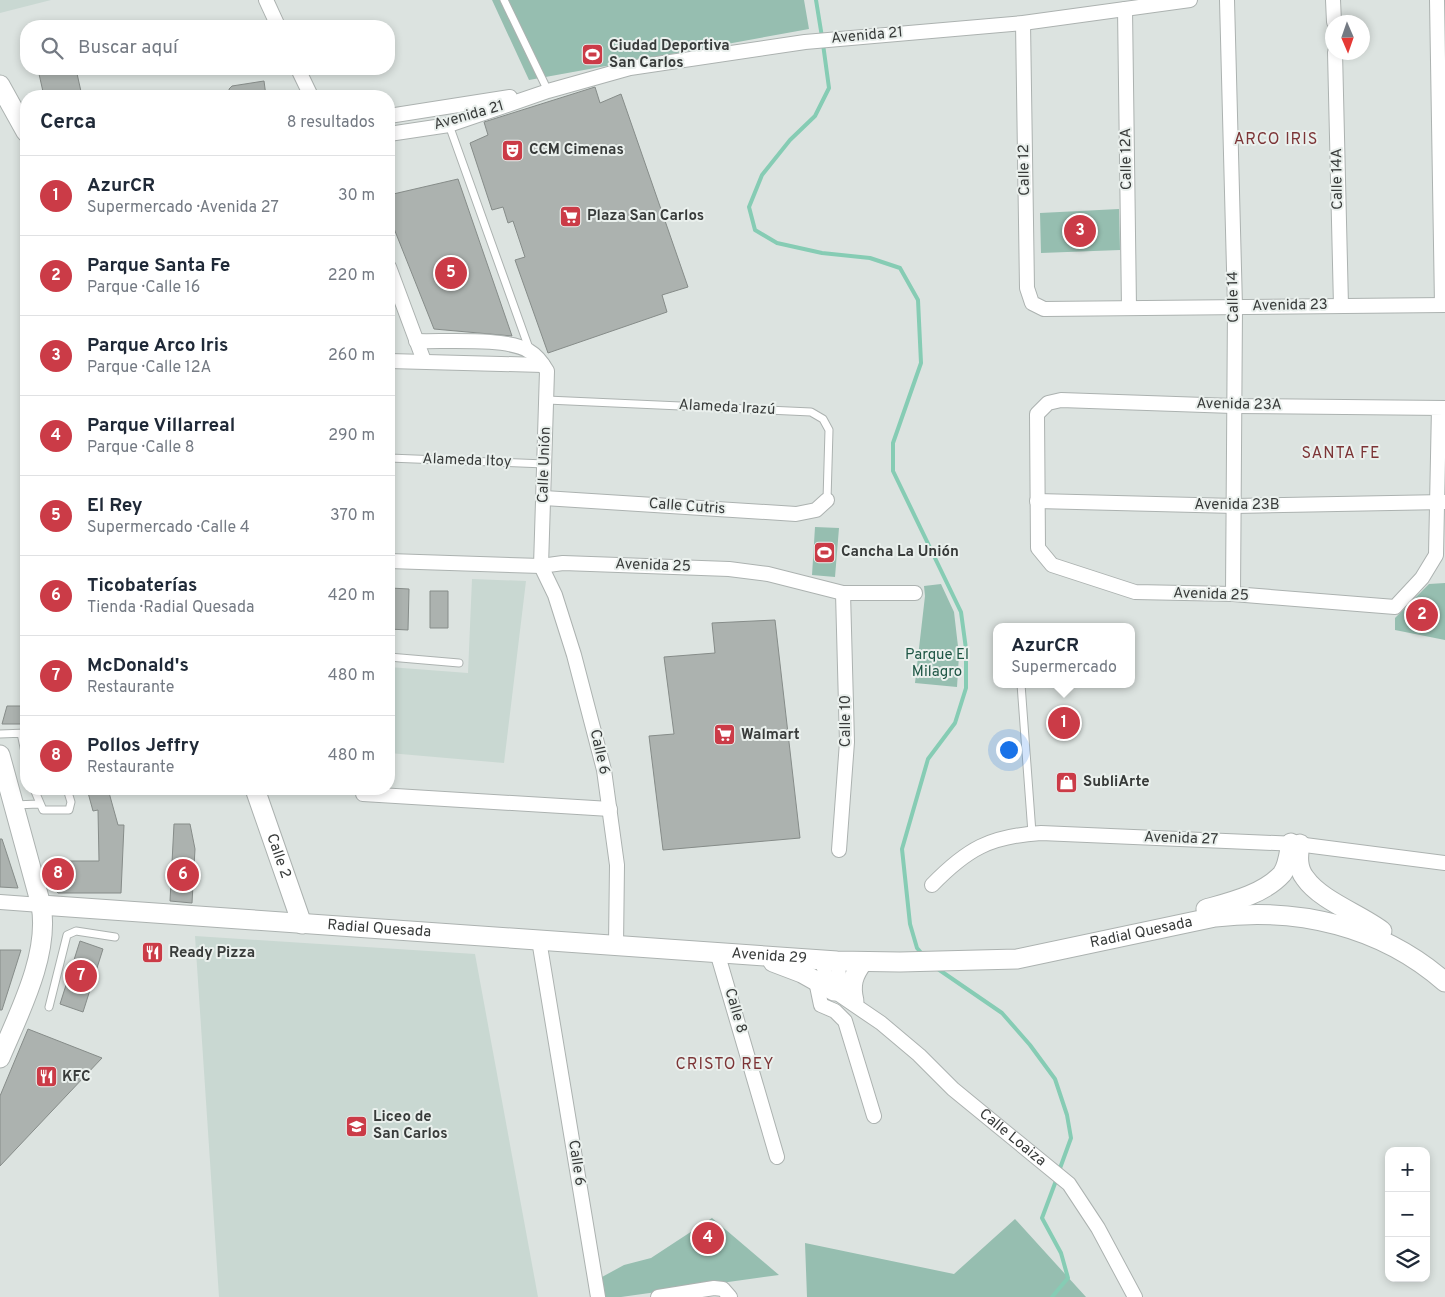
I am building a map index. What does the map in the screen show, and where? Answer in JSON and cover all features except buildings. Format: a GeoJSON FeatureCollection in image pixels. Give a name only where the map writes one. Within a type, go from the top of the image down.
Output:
{"type":"FeatureCollection","features":[{"type":"Feature","properties":{"kind":"main road"},"geometry":{"type":"LineString","coordinates":[[0,85],[20,121]]}},
{"type":"Feature","properties":{"kind":"main road"},"geometry":{"type":"LineString","coordinates":[[0,755],[41,905],[44,930],[38,959],[25,997],[0,1058]]}},
{"type":"Feature","properties":{"kind":"main road","name":"Calle 2"},"geometry":{"type":"LineString","coordinates":[[257,795],[302,924]]}},
{"type":"Feature","properties":{"kind":"main road"},"geometry":{"type":"LineString","coordinates":[[1162,928],[1196,912],[1235,901],[1271,882],[1283,873],[1295,844]]}},
{"type":"Feature","properties":{"kind":"main road"},"geometry":{"type":"LineString","coordinates":[[1295,844],[1300,869],[1311,884],[1379,929],[1425,964]]}},
{"type":"Feature","properties":{"kind":"main road","name":"Radial Quesada"},"geometry":{"type":"LineString","coordinates":[[41,905],[717,952]]}},
{"type":"Feature","properties":{"kind":"main road","name":"Radial Quesada"},"geometry":{"type":"LineString","coordinates":[[829,960],[900,962],[1017,959],[1162,928],[1246,913],[1295,916],[1345,926],[1374,938],[1425,964],[1445,982]]}},
{"type":"Feature","properties":{"kind":"main road","name":"Avenida 29"},"geometry":{"type":"LineString","coordinates":[[717,952],[829,960]]}},
{"type":"Feature","properties":{"kind":"main road","name":"Calle Loaiza"},"geometry":{"type":"LineString","coordinates":[[745,954],[778,963],[834,991]]}},
{"type":"Feature","properties":{"kind":"main road"},"geometry":{"type":"LineString","coordinates":[[856,1004],[852,993],[854,976],[863,962]]}},
{"type":"Feature","properties":{"kind":"street"},"geometry":{"type":"LineString","coordinates":[[266,0],[275,20]]}},
{"type":"Feature","properties":{"kind":"street","name":"Avenida 21"},"geometry":{"type":"LineString","coordinates":[[395,133],[449,125],[548,91],[630,68],[805,42],[1023,23],[1190,0]]}},
{"type":"Feature","properties":{"kind":"street","name":"Calle 14"},"geometry":{"type":"LineString","coordinates":[[1227,0],[1235,307],[1233,594]]}},
{"type":"Feature","properties":{"kind":"street"},"geometry":{"type":"LineString","coordinates":[[1333,0],[1334,15]]}},
{"type":"Feature","properties":{"kind":"street"},"geometry":{"type":"LineString","coordinates":[[1437,0],[1443,305]]}},
{"type":"Feature","properties":{"kind":"street","name":"Calle 12A"},"geometry":{"type":"LineString","coordinates":[[1125,9],[1129,308]]}},
{"type":"Feature","properties":{"kind":"street","name":"Calle 12"},"geometry":{"type":"LineString","coordinates":[[1023,23],[1027,288],[1032,303],[1044,309]]}},
{"type":"Feature","properties":{"kind":"street","name":"Calle 14A"},"geometry":{"type":"LineString","coordinates":[[1335,60],[1341,306]]}},
{"type":"Feature","properties":{"kind":"street"},"geometry":{"type":"LineString","coordinates":[[301,75],[308,90]]}},
{"type":"Feature","properties":{"kind":"street","name":"Avenida 21"},"geometry":{"type":"LineString","coordinates":[[395,115],[548,91]]}},
{"type":"Feature","properties":{"kind":"street"},"geometry":{"type":"LineString","coordinates":[[395,283],[424,361]]}},
{"type":"Feature","properties":{"kind":"street","name":"Avenida 23"},"geometry":{"type":"LineString","coordinates":[[1044,309],[1443,305]]}},
{"type":"Feature","properties":{"kind":"street"},"geometry":{"type":"LineString","coordinates":[[416,341],[492,343],[518,346],[530,352],[543,365]]}},
{"type":"Feature","properties":{"kind":"street"},"geometry":{"type":"LineString","coordinates":[[395,361],[543,365]]}},
{"type":"Feature","properties":{"kind":"street","name":"Calle Unión"},"geometry":{"type":"LineString","coordinates":[[541,566],[548,400],[548,377],[543,365]]}},
{"type":"Feature","properties":{"kind":"street","name":"Avenida 23A"},"geometry":{"type":"LineString","coordinates":[[1036,501],[1037,414],[1048,404],[1061,400],[1234,406],[1442,408]]}},
{"type":"Feature","properties":{"kind":"street"},"geometry":{"type":"LineString","coordinates":[[1441,502],[1442,408]]}},
{"type":"Feature","properties":{"kind":"street","name":"Calle Cutris"},"geometry":{"type":"LineString","coordinates":[[544,498],[796,514],[816,510],[827,500]]}},
{"type":"Feature","properties":{"kind":"street","name":"Avenida 23B"},"geometry":{"type":"LineString","coordinates":[[1036,501],[1235,506],[1441,502]]}},
{"type":"Feature","properties":{"kind":"street","name":"Avenida 25"},"geometry":{"type":"LineString","coordinates":[[1036,501],[1038,548],[1052,564],[1135,592],[1233,594],[1395,607],[1422,578],[1436,555],[1441,502]]}},
{"type":"Feature","properties":{"kind":"street","name":"Avenida 25"},"geometry":{"type":"LineString","coordinates":[[395,561],[541,566],[563,563],[729,569],[768,574],[843,593],[915,593]]}},
{"type":"Feature","properties":{"kind":"street","name":"Calle 6"},"geometry":{"type":"LineString","coordinates":[[541,566],[555,595],[574,655],[604,770],[617,865],[616,945]]}},
{"type":"Feature","properties":{"kind":"street","name":"Calle 10"},"geometry":{"type":"LineString","coordinates":[[839,850],[848,742],[843,593]]}},
{"type":"Feature","properties":{"kind":"street"},"geometry":{"type":"LineString","coordinates":[[381,795],[610,808]]}},
{"type":"Feature","properties":{"kind":"street","name":"Avenida 27"},"geometry":{"type":"LineString","coordinates":[[932,885],[963,856],[980,845],[1017,834],[1032,833],[1295,844],[1445,863]]}},
{"type":"Feature","properties":{"kind":"street"},"geometry":{"type":"LineString","coordinates":[[0,902],[41,905]]}},
{"type":"Feature","properties":{"kind":"street","name":"Calle 6"},"geometry":{"type":"LineString","coordinates":[[539,940],[598,1297]]}},
{"type":"Feature","properties":{"kind":"street","name":"Calle 8"},"geometry":{"type":"LineString","coordinates":[[717,952],[777,1157]]}},
{"type":"Feature","properties":{"kind":"street"},"geometry":{"type":"LineString","coordinates":[[829,960],[826,977],[834,991]]}},
{"type":"Feature","properties":{"kind":"street","name":"Calle Loaiza"},"geometry":{"type":"LineString","coordinates":[[829,960],[840,982],[856,1004]]}},
{"type":"Feature","properties":{"kind":"street"},"geometry":{"type":"LineString","coordinates":[[816,981],[821,1005],[836,1011],[845,1021],[874,1116]]}},
{"type":"Feature","properties":{"kind":"street","name":"Calle Loaiza"},"geometry":{"type":"LineString","coordinates":[[834,991],[856,1004],[920,1055],[953,1089],[1069,1184],[1098,1228],[1135,1297]]}},
{"type":"Feature","properties":{"kind":"street"},"geometry":{"type":"LineString","coordinates":[[658,1297],[714,1288],[723,1289],[730,1297]]}},
{"type":"Feature","properties":{"kind":"lane"},"geometry":{"type":"LineString","coordinates":[[504,0],[548,91]]}},
{"type":"Feature","properties":{"kind":"lane"},"geometry":{"type":"LineString","coordinates":[[449,125],[530,352]]}},
{"type":"Feature","properties":{"kind":"lane","name":"Alameda Irazú"},"geometry":{"type":"LineString","coordinates":[[548,400],[811,412],[823,419],[829,430],[827,500]]}},
{"type":"Feature","properties":{"kind":"lane","name":"Alameda Itoy"},"geometry":{"type":"LineString","coordinates":[[395,458],[545,464]]}},
{"type":"Feature","properties":{"kind":"lane"},"geometry":{"type":"LineString","coordinates":[[395,658],[459,663]]}},
{"type":"Feature","properties":{"kind":"lane"},"geometry":{"type":"LineString","coordinates":[[1020,688],[1032,833]]}},
{"type":"Feature","properties":{"kind":"lane"},"geometry":{"type":"LineString","coordinates":[[0,734],[20,733]]}},
{"type":"Feature","properties":{"kind":"lane"},"geometry":{"type":"LineString","coordinates":[[36,795],[42,810],[70,810],[69,795]]}},
{"type":"Feature","properties":{"kind":"lane"},"geometry":{"type":"LineString","coordinates":[[14,805],[39,804]]}},
{"type":"Feature","properties":{"kind":"lane"},"geometry":{"type":"LineString","coordinates":[[49,1007],[67,935],[76,931],[115,937]]}},
{"type":"Feature","properties":{"kind":"shaded area"},"geometry":{"type":"Polygon","coordinates":[[[0,0],[51,0],[0,13],[0,0]]]}},
{"type":"Feature","properties":{"kind":"shaded area"},"geometry":{"type":"Polygon","coordinates":[[[472,579],[526,581],[504,763],[395,754],[395,667],[468,673],[472,579]]]}},
{"type":"Feature","properties":{"kind":"shaded area","name":"Liceo de San Carlos"},"geometry":{"type":"Polygon","coordinates":[[[195,936],[475,954],[538,1297],[219,1297],[195,936]]]}},
{"type":"Feature","properties":{"kind":"green space","name":"Ciudad Deportiva San Carlos"},"geometry":{"type":"Polygon","coordinates":[[[492,0],[804,0],[809,29],[529,80],[492,0]]]}},
{"type":"Feature","properties":{"kind":"green space"},"geometry":{"type":"Polygon","coordinates":[[[1119,209],[1120,250],[1041,253],[1040,213],[1119,209]]]}},
{"type":"Feature","properties":{"kind":"green space","name":"Cancha La Unión"},"geometry":{"type":"Polygon","coordinates":[[[815,527],[839,528],[835,577],[812,575],[815,527]]]}},
{"type":"Feature","properties":{"kind":"green space"},"geometry":{"type":"Polygon","coordinates":[[[1445,583],[1445,640],[1395,630],[1395,618],[1429,584],[1445,583]]]}},
{"type":"Feature","properties":{"kind":"green space","name":"Parque El Milagro"},"geometry":{"type":"Polygon","coordinates":[[[941,584],[954,612],[959,655],[957,687],[915,683],[925,596],[924,586],[941,584]]]}},
{"type":"Feature","properties":{"kind":"green space"},"geometry":{"type":"Polygon","coordinates":[[[712,1218],[779,1275],[621,1297],[605,1297],[602,1277],[624,1265],[651,1258],[712,1218]]]}},
{"type":"Feature","properties":{"kind":"green space"},"geometry":{"type":"Polygon","coordinates":[[[1015,1219],[1086,1297],[807,1297],[805,1243],[954,1274],[1015,1219]]]}},
{"type":"Feature","properties":{"kind":"waterway"},"geometry":{"type":"LineString","coordinates":[[816,0],[822,37]]}},
{"type":"Feature","properties":{"kind":"waterway"},"geometry":{"type":"LineString","coordinates":[[823,44],[829,88],[815,116],[790,140],[762,175],[749,207],[755,230],[777,243],[822,253],[870,258],[900,268],[918,300],[921,363],[893,443],[893,471],[961,612],[966,649],[966,688],[955,723],[928,759],[902,849],[910,924],[917,948],[923,955]]}},
{"type":"Feature","properties":{"kind":"waterway"},"geometry":{"type":"LineString","coordinates":[[935,967],[1002,1013],[1030,1045],[1055,1079],[1067,1115],[1071,1138],[1059,1171]]}},
{"type":"Feature","properties":{"kind":"waterway"},"geometry":{"type":"LineString","coordinates":[[1052,1297],[1068,1278],[1061,1253],[1042,1218],[1057,1178]]}},
{"type":"Feature","properties":{"kind":"place","name":"Ciudad Deportiva San Carlos"},"geometry":{"type":"Point","coordinates":[593,55]}},
{"type":"Feature","properties":{"kind":"place","name":"CCM Cimenas"},"geometry":{"type":"Point","coordinates":[513,150]}},
{"type":"Feature","properties":{"kind":"place","name":"Plaza San Carlos"},"geometry":{"type":"Point","coordinates":[571,216]}},
{"type":"Feature","properties":{"kind":"place","name":"Parque Arco Iris"},"geometry":{"type":"Point","coordinates":[1080,231]}},
{"type":"Feature","properties":{"kind":"place","name":"El Rey"},"geometry":{"type":"Point","coordinates":[451,273]}},
{"type":"Feature","properties":{"kind":"place","name":"Cancha La Unión"},"geometry":{"type":"Point","coordinates":[825,552]}},
{"type":"Feature","properties":{"kind":"place","name":"Parque Santa Fe"},"geometry":{"type":"Point","coordinates":[1422,615]}},
{"type":"Feature","properties":{"kind":"place","name":"AzurCR"},"geometry":{"type":"Point","coordinates":[1064,723]}},
{"type":"Feature","properties":{"kind":"place","name":"Walmart"},"geometry":{"type":"Point","coordinates":[725,735]}},
{"type":"Feature","properties":{"kind":"place","name":"SubliArte"},"geometry":{"type":"Point","coordinates":[1067,782]}},
{"type":"Feature","properties":{"kind":"place","name":"Pollos Jeffry"},"geometry":{"type":"Point","coordinates":[58,874]}},
{"type":"Feature","properties":{"kind":"place","name":"Ticobaterías"},"geometry":{"type":"Point","coordinates":[183,875]}},
{"type":"Feature","properties":{"kind":"place","name":"Ready Pizza"},"geometry":{"type":"Point","coordinates":[153,953]}},
{"type":"Feature","properties":{"kind":"place","name":"McDonald's"},"geometry":{"type":"Point","coordinates":[81,976]}},
{"type":"Feature","properties":{"kind":"place","name":"KFC"},"geometry":{"type":"Point","coordinates":[46,1077]}},
{"type":"Feature","properties":{"kind":"place","name":"Liceo de San Carlos"},"geometry":{"type":"Point","coordinates":[357,1126]}},
{"type":"Feature","properties":{"kind":"place","name":"Parque Villarreal"},"geometry":{"type":"Point","coordinates":[708,1238]}},
{"type":"Feature","properties":{"kind":"district","name":"ARCO IRIS"},"geometry":{"type":"Point","coordinates":[1276,140]}},
{"type":"Feature","properties":{"kind":"district","name":"SANTA FE"},"geometry":{"type":"Point","coordinates":[1341,454]}},
{"type":"Feature","properties":{"kind":"district","name":"CRISTO REY"},"geometry":{"type":"Point","coordinates":[725,1065]}}]}
